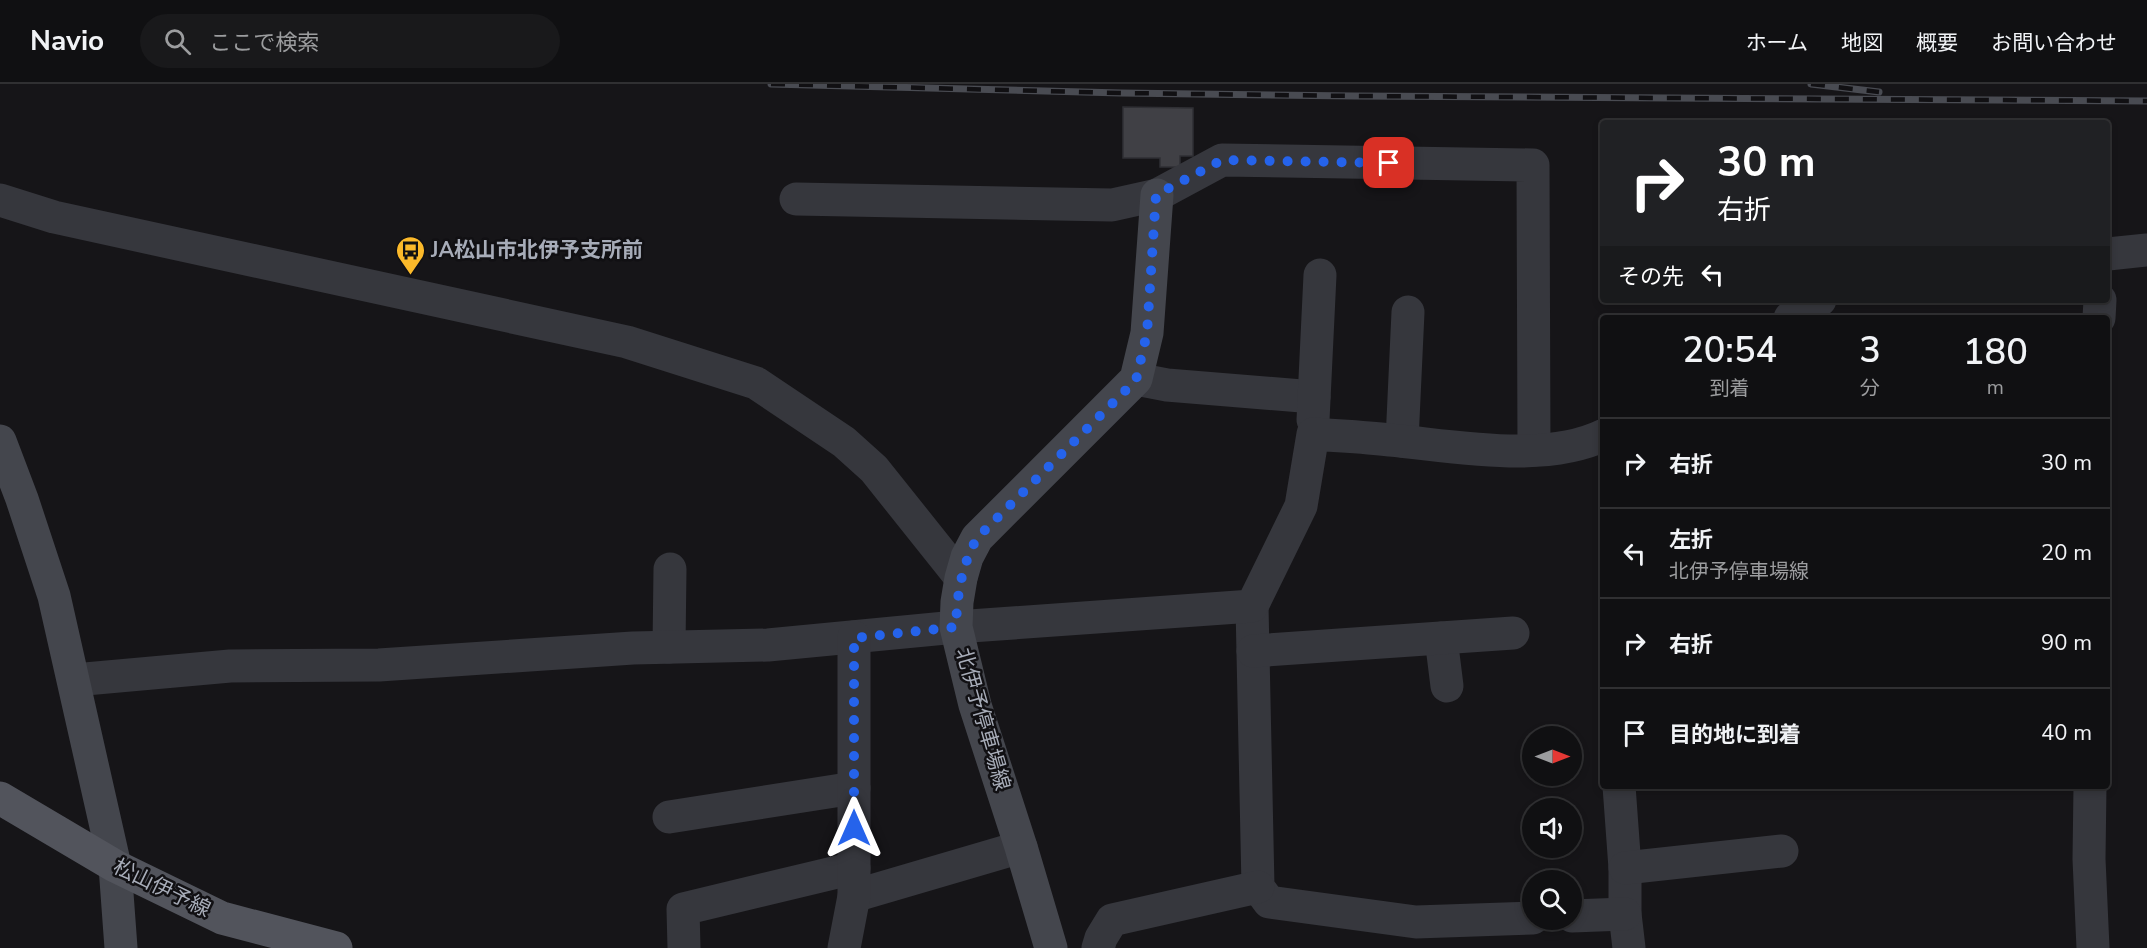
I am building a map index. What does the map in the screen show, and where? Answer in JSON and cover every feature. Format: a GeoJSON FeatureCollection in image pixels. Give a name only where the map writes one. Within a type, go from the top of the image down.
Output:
{"type":"FeatureCollection","features":[{"type":"Feature","properties":{"kind":"main road"},"geometry":{"type":"LineString","coordinates":[[1136,380],[1147,333],[1156,195]]}},
{"type":"Feature","properties":{"kind":"main road","name":"北伊予停車場線"},"geometry":{"type":"LineString","coordinates":[[1051,948],[975,705],[956,627],[957,602],[967,557],[977,538],[1136,380]]}},
{"type":"Feature","properties":{"kind":"main road"},"geometry":{"type":"LineString","coordinates":[[0,441],[54,596],[115,866],[121,948]]}},
{"type":"Feature","properties":{"kind":"main road","name":"松山伊予線"},"geometry":{"type":"LineString","coordinates":[[0,798],[115,866],[222,918],[336,948]]}},
{"type":"Feature","properties":{"kind":"street"},"geometry":{"type":"LineString","coordinates":[[796,199],[1112,205],[1156,195],[1222,160],[1533,165],[1534,450]]}},
{"type":"Feature","properties":{"kind":"street"},"geometry":{"type":"LineString","coordinates":[[0,200],[54,217],[627,342],[756,382],[844,442],[874,469],[961,578]]}},
{"type":"Feature","properties":{"kind":"street"},"geometry":{"type":"LineString","coordinates":[[2110,254],[2147,250]]}},
{"type":"Feature","properties":{"kind":"street"},"geometry":{"type":"LineString","coordinates":[[1320,275],[1312,434],[1301,506],[1252,606],[1258,887],[1269,902],[1414,935],[1522,920]]}},
{"type":"Feature","properties":{"kind":"street"},"geometry":{"type":"LineString","coordinates":[[1402,441],[1407,312]]}},
{"type":"Feature","properties":{"kind":"street"},"geometry":{"type":"LineString","coordinates":[[1136,380],[1167,385],[1314,397]]}},
{"type":"Feature","properties":{"kind":"street"},"geometry":{"type":"LineString","coordinates":[[1312,434],[1458,448],[1534,450],[1551,450],[1592,441],[1600,437]]}},
{"type":"Feature","properties":{"kind":"street"},"geometry":{"type":"LineString","coordinates":[[669,647],[670,569]]}},
{"type":"Feature","properties":{"kind":"street"},"geometry":{"type":"LineString","coordinates":[[74,680],[230,666],[380,665],[669,647],[768,645],[956,627],[1252,606]]}},
{"type":"Feature","properties":{"kind":"street"},"geometry":{"type":"LineString","coordinates":[[1253,651],[1513,633]]}},
{"type":"Feature","properties":{"kind":"street"},"geometry":{"type":"LineString","coordinates":[[844,948],[854,882],[854,638]]}},
{"type":"Feature","properties":{"kind":"street"},"geometry":{"type":"LineString","coordinates":[[1441,638],[1447,686]]}},
{"type":"Feature","properties":{"kind":"street"},"geometry":{"type":"LineString","coordinates":[[669,817],[854,788]]}},
{"type":"Feature","properties":{"kind":"street"},"geometry":{"type":"LineString","coordinates":[[1619,789],[1625,868],[1625,914],[1629,948]]}},
{"type":"Feature","properties":{"kind":"street"},"geometry":{"type":"LineString","coordinates":[[2090,789],[2089,859],[2093,948]]}},
{"type":"Feature","properties":{"kind":"street"},"geometry":{"type":"LineString","coordinates":[[684,948],[683,909],[854,882],[1021,847]]}},
{"type":"Feature","properties":{"kind":"street"},"geometry":{"type":"LineString","coordinates":[[1625,868],[1782,850]]}},
{"type":"Feature","properties":{"kind":"street"},"geometry":{"type":"LineString","coordinates":[[1098,948],[1112,920],[1258,887]]}},
{"type":"Feature","properties":{"kind":"street"},"geometry":{"type":"LineString","coordinates":[[1582,916],[1625,914]]}},
{"type":"Feature","properties":{"kind":"building"},"geometry":{"type":"Polygon","coordinates":[[[1123,107],[1193,108],[1193,156],[1180,156],[1180,167],[1160,167],[1160,158],[1123,158],[1123,107]]]}},
{"type":"Feature","properties":{"kind":"railway"},"geometry":{"type":"LineString","coordinates":[[771,84],[1121,93],[1355,96],[2147,101]]}},
{"type":"Feature","properties":{"kind":"railway"},"geometry":{"type":"LineString","coordinates":[[1811,84],[1879,92]]}},
{"type":"Feature","properties":{"kind":"place","name":"JA松山市北伊予支所前"},"geometry":{"type":"Point","coordinates":[410,276]}},
{"type":"Feature","properties":{"kind":"route"},"geometry":{"type":"LineString","coordinates":[[854,828],[854,638],[956,627],[961,578],[967,557],[977,538],[1136,380],[1147,333],[1156,195],[1222,160],[1389,163]]}}]}
